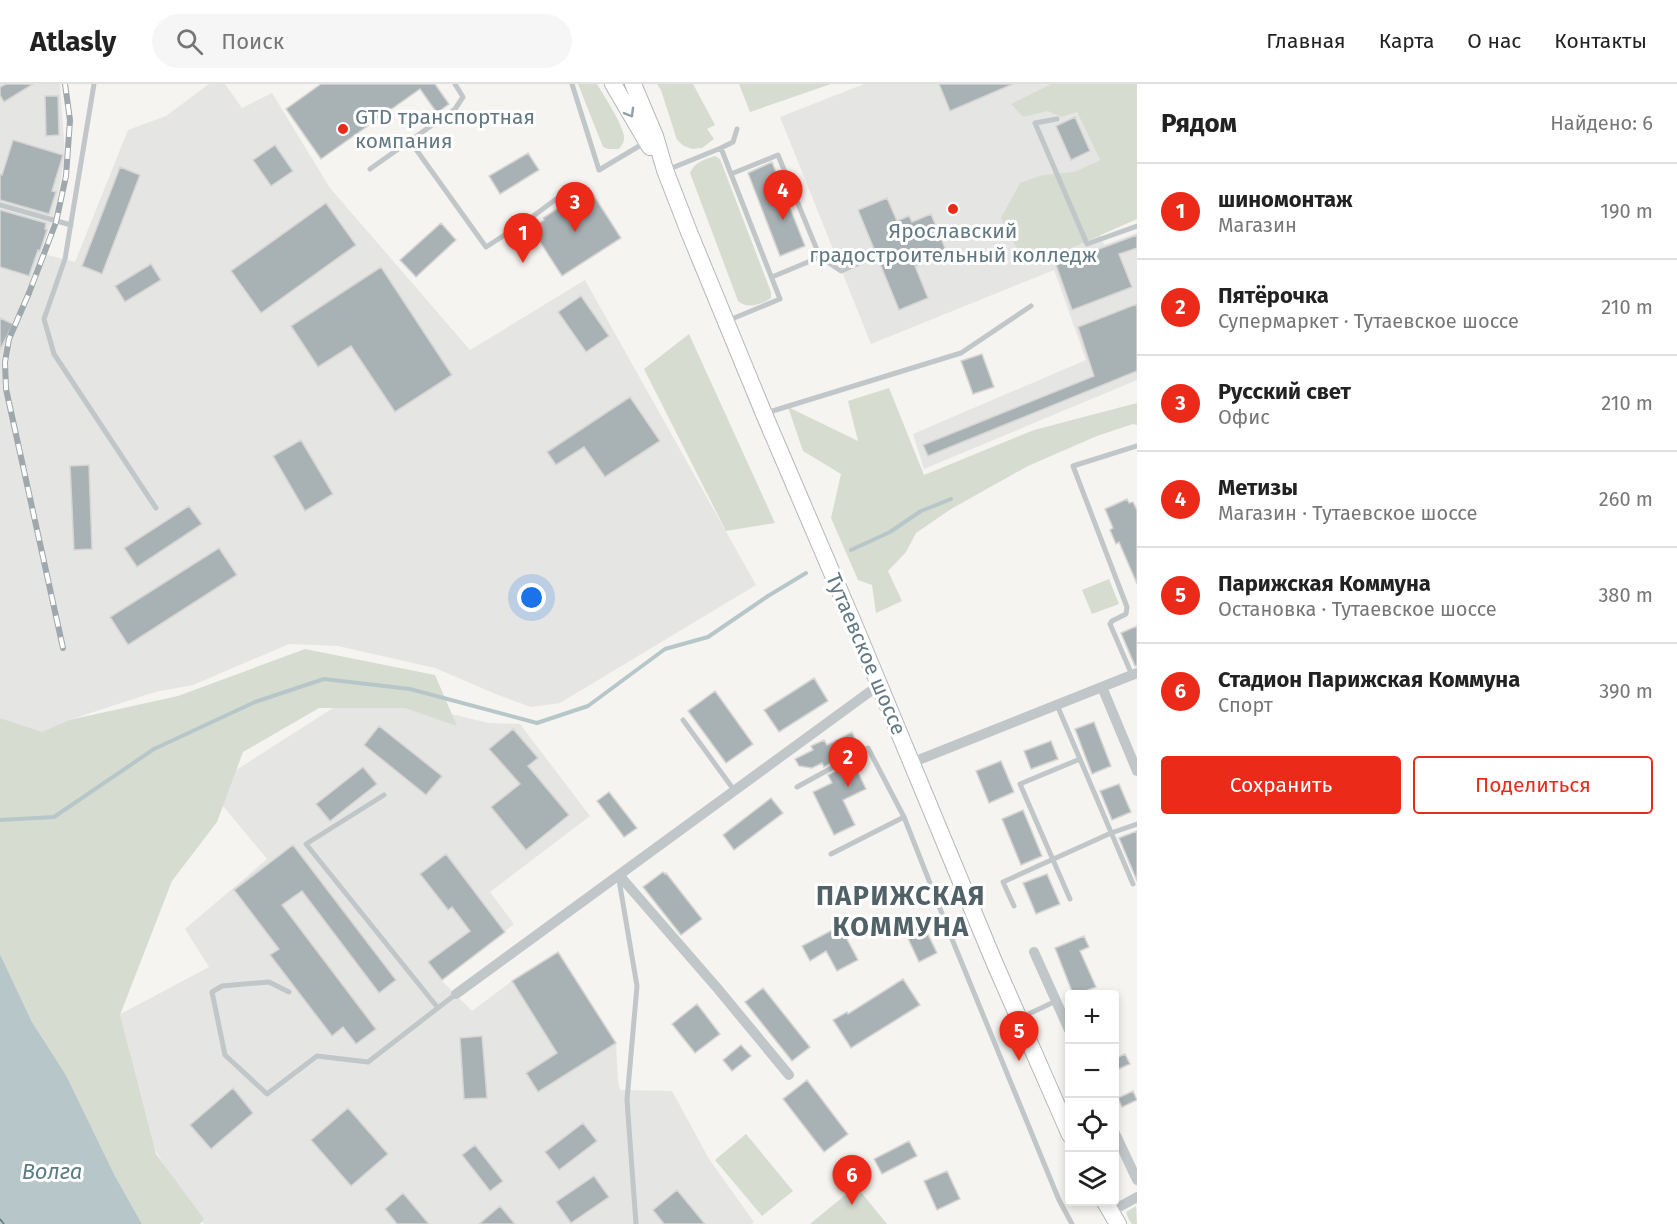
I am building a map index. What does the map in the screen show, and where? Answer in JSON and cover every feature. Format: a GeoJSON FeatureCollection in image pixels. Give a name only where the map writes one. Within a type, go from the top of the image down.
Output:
{"type":"FeatureCollection","features":[{"type":"Feature","properties":{"kind":"main road","name":"Тутаевское шоссе"},"geometry":{"type":"LineString","coordinates":[[613,84],[651,139]]}},
{"type":"Feature","properties":{"kind":"main road","name":"Тутаевское шоссе"},"geometry":{"type":"LineString","coordinates":[[633,84],[651,139],[764,414],[1065,1124]]}},
{"type":"Feature","properties":{"kind":"street"},"geometry":{"type":"LineString","coordinates":[[911,763],[1134,674]]}},
{"type":"Feature","properties":{"kind":"street"},"geometry":{"type":"LineString","coordinates":[[456,994],[879,685]]}},
{"type":"Feature","properties":{"kind":"street"},"geometry":{"type":"LineString","coordinates":[[1102,687],[1137,771]]}},
{"type":"Feature","properties":{"kind":"street"},"geometry":{"type":"LineString","coordinates":[[619,875],[789,1075]]}},
{"type":"Feature","properties":{"kind":"street"},"geometry":{"type":"LineString","coordinates":[[1034,952],[1065,1021]]}},
{"type":"Feature","properties":{"kind":"street"},"geometry":{"type":"LineString","coordinates":[[1119,1142],[1137,1180]]}},
{"type":"Feature","properties":{"kind":"street"},"geometry":{"type":"LineString","coordinates":[[1111,1212],[1137,1197]]}},
{"type":"Feature","properties":{"kind":"lane"},"geometry":{"type":"LineString","coordinates":[[94,84],[65,259],[44,319],[54,354],[156,508]]}},
{"type":"Feature","properties":{"kind":"lane"},"geometry":{"type":"LineString","coordinates":[[370,169],[455,109],[463,97],[455,84]]}},
{"type":"Feature","properties":{"kind":"lane"},"geometry":{"type":"LineString","coordinates":[[572,84],[598,170],[651,139]]}},
{"type":"Feature","properties":{"kind":"lane"},"geometry":{"type":"LineString","coordinates":[[1057,119],[1035,123],[1087,244],[1137,226]]}},
{"type":"Feature","properties":{"kind":"lane"},"geometry":{"type":"LineString","coordinates":[[665,170],[733,142],[737,129]]}},
{"type":"Feature","properties":{"kind":"lane"},"geometry":{"type":"LineString","coordinates":[[410,141],[486,247],[528,220],[576,184]]}},
{"type":"Feature","properties":{"kind":"lane"},"geometry":{"type":"LineString","coordinates":[[721,148],[780,299],[726,321]]}},
{"type":"Feature","properties":{"kind":"lane"},"geometry":{"type":"LineString","coordinates":[[731,174],[778,154],[820,257],[841,271],[864,261]]}},
{"type":"Feature","properties":{"kind":"lane"},"geometry":{"type":"LineString","coordinates":[[0,205],[71,225]]}},
{"type":"Feature","properties":{"kind":"lane"},"geometry":{"type":"LineString","coordinates":[[772,277],[820,257]]}},
{"type":"Feature","properties":{"kind":"lane"},"geometry":{"type":"LineString","coordinates":[[764,414],[961,353],[1031,306]]}},
{"type":"Feature","properties":{"kind":"lane"},"geometry":{"type":"LineString","coordinates":[[1134,674],[1110,626],[1112,621],[1126,614],[1128,607],[1073,466],[1137,446]]}},
{"type":"Feature","properties":{"kind":"lane"},"geometry":{"type":"LineString","coordinates":[[1057,705],[1133,884]]}},
{"type":"Feature","properties":{"kind":"lane"},"geometry":{"type":"LineString","coordinates":[[683,720],[734,790]]}},
{"type":"Feature","properties":{"kind":"lane"},"geometry":{"type":"LineString","coordinates":[[797,787],[868,748],[904,817],[1059,1200],[1072,1224]]}},
{"type":"Feature","properties":{"kind":"lane"},"geometry":{"type":"LineString","coordinates":[[1070,899],[1020,784],[1080,759]]}},
{"type":"Feature","properties":{"kind":"lane"},"geometry":{"type":"LineString","coordinates":[[384,795],[306,843],[438,1008]]}},
{"type":"Feature","properties":{"kind":"lane"},"geometry":{"type":"LineString","coordinates":[[831,854],[904,817]]}},
{"type":"Feature","properties":{"kind":"lane"},"geometry":{"type":"LineString","coordinates":[[1014,906],[1003,882],[1111,833],[1137,824]]}},
{"type":"Feature","properties":{"kind":"lane"},"geometry":{"type":"LineString","coordinates":[[619,875],[637,986],[627,1100],[636,1224]]}},
{"type":"Feature","properties":{"kind":"lane"},"geometry":{"type":"LineString","coordinates":[[289,992],[269,982],[222,986],[212,992],[225,1055],[267,1094],[317,1056],[368,1062],[456,994]]}},
{"type":"Feature","properties":{"kind":"lane"},"geometry":{"type":"LineString","coordinates":[[1019,1018],[1056,1001]]}},
{"type":"Feature","properties":{"kind":"shaded area"},"geometry":{"type":"Polygon","coordinates":[[[0,84],[60,84],[65,155],[55,213],[40,253],[75,262],[128,130],[166,116],[209,84],[225,84],[242,108],[272,93],[330,188],[470,350],[585,280],[756,585],[560,703],[531,707],[435,668],[338,646],[289,644],[193,685],[155,692],[69,720],[42,733],[0,718],[0,84]]]}},
{"type":"Feature","properties":{"kind":"shaded area"},"geometry":{"type":"Polygon","coordinates":[[[578,84],[597,84],[623,131],[624,140],[619,149],[603,147],[578,84]]]}},
{"type":"Feature","properties":{"kind":"shaded area"},"geometry":{"type":"Polygon","coordinates":[[[657,84],[693,84],[715,125],[707,129],[714,139],[702,148],[692,149],[677,140],[657,84]]]}},
{"type":"Feature","properties":{"kind":"shaded area"},"geometry":{"type":"Polygon","coordinates":[[[739,84],[831,84],[750,112],[739,84]]]}},
{"type":"Feature","properties":{"kind":"shaded area","name":"Ярославский градостроительный колледж"},"geometry":{"type":"Polygon","coordinates":[[[864,84],[1064,84],[1100,160],[1075,172],[1104,245],[1137,233],[1137,380],[924,469],[913,434],[1086,360],[1054,270],[871,344],[780,117],[864,84]]]}},
{"type":"Feature","properties":{"kind":"shaded area"},"geometry":{"type":"Polygon","coordinates":[[[1051,84],[1137,84],[1137,219],[1049,260],[1025,260],[1001,218],[1020,183],[1043,175],[1074,172],[1100,160],[1077,112],[1061,117],[1048,111],[1023,117],[1011,104],[1051,84]]]}},
{"type":"Feature","properties":{"kind":"shaded area"},"geometry":{"type":"Polygon","coordinates":[[[715,156],[720,159],[771,292],[771,298],[763,303],[746,305],[738,301],[690,173],[697,164],[715,156]]]}},
{"type":"Feature","properties":{"kind":"shaded area"},"geometry":{"type":"Polygon","coordinates":[[[689,334],[775,523],[726,531],[644,369],[689,334]]]}},
{"type":"Feature","properties":{"kind":"shaded area"},"geometry":{"type":"Polygon","coordinates":[[[889,388],[924,475],[1034,430],[1137,403],[1137,425],[1133,424],[1097,436],[1028,466],[951,509],[916,533],[906,552],[888,571],[902,601],[876,613],[872,585],[858,580],[831,518],[841,474],[803,451],[788,407],[858,441],[848,401],[889,388]]]}},
{"type":"Feature","properties":{"kind":"shaded area"},"geometry":{"type":"Polygon","coordinates":[[[1109,579],[1119,604],[1092,614],[1082,590],[1109,579]]]}},
{"type":"Feature","properties":{"kind":"shaded area"},"geometry":{"type":"Polygon","coordinates":[[[305,649],[435,675],[457,726],[405,708],[319,708],[243,752],[217,822],[172,881],[120,1015],[156,1154],[204,1219],[200,1224],[142,1224],[115,1176],[66,1075],[32,1022],[0,954],[0,718],[42,732],[69,720],[178,696],[305,649]]]}},
{"type":"Feature","properties":{"kind":"shaded area"},"geometry":{"type":"Polygon","coordinates":[[[358,692],[489,723],[520,724],[590,816],[490,892],[514,924],[442,981],[472,1011],[512,981],[558,952],[616,1043],[620,1090],[672,1091],[709,1159],[754,1222],[751,1224],[204,1224],[191,1210],[145,1133],[98,1026],[209,967],[185,929],[267,859],[208,788],[358,692]]]}},
{"type":"Feature","properties":{"kind":"shaded area"},"geometry":{"type":"Polygon","coordinates":[[[746,1134],[793,1191],[762,1216],[715,1160],[746,1134]]]}},
{"type":"Feature","properties":{"kind":"shaded area"},"geometry":{"type":"Polygon","coordinates":[[[856,1186],[887,1224],[810,1224],[856,1186]]]}},
{"type":"Feature","properties":{"kind":"shaded area"},"geometry":{"type":"Polygon","coordinates":[[[1136,1206],[1137,1224],[1132,1224],[1126,1212],[1136,1206]]]}},
{"type":"Feature","properties":{"kind":"water","name":"Волга"},"geometry":{"type":"Polygon","coordinates":[[[0,954],[32,1022],[66,1075],[115,1176],[142,1224],[0,1224],[0,954]]]}},
{"type":"Feature","properties":{"kind":"building"},"geometry":{"type":"Polygon","coordinates":[[[6,84],[33,84],[4,102],[0,95],[0,87],[6,84]]]}},
{"type":"Feature","properties":{"kind":"building"},"geometry":{"type":"Polygon","coordinates":[[[321,84],[435,84],[449,104],[437,113],[420,89],[321,159],[286,109],[321,84]]]}},
{"type":"Feature","properties":{"kind":"building"},"geometry":{"type":"Polygon","coordinates":[[[939,84],[1013,84],[950,111],[939,84]]]}},
{"type":"Feature","properties":{"kind":"building"},"geometry":{"type":"Polygon","coordinates":[[[45,96],[58,96],[59,135],[46,136],[45,96]]]}},
{"type":"Feature","properties":{"kind":"building"},"geometry":{"type":"Polygon","coordinates":[[[1075,117],[1090,151],[1071,160],[1056,126],[1075,117]]]}},
{"type":"Feature","properties":{"kind":"building"},"geometry":{"type":"Polygon","coordinates":[[[13,140],[63,155],[52,191],[56,192],[49,214],[0,200],[0,174],[2,175],[13,140]]]}},
{"type":"Feature","properties":{"kind":"building"},"geometry":{"type":"Polygon","coordinates":[[[275,145],[293,171],[271,186],[253,160],[275,145]]]}},
{"type":"Feature","properties":{"kind":"building"},"geometry":{"type":"Polygon","coordinates":[[[528,153],[539,170],[500,194],[489,176],[528,153]]]}},
{"type":"Feature","properties":{"kind":"building"},"geometry":{"type":"Polygon","coordinates":[[[772,162],[805,246],[780,256],[748,173],[772,162]]]}},
{"type":"Feature","properties":{"kind":"building"},"geometry":{"type":"Polygon","coordinates":[[[120,167],[140,175],[102,274],[82,266],[120,167]]]}},
{"type":"Feature","properties":{"kind":"building"},"geometry":{"type":"Polygon","coordinates":[[[589,188],[621,238],[562,276],[531,228],[589,188]]]}},
{"type":"Feature","properties":{"kind":"building"},"geometry":{"type":"Polygon","coordinates":[[[887,198],[897,221],[909,216],[912,222],[931,214],[947,253],[915,266],[928,298],[899,310],[858,210],[887,198]]]}},
{"type":"Feature","properties":{"kind":"building"},"geometry":{"type":"Polygon","coordinates":[[[326,203],[356,245],[261,313],[231,271],[326,203]]]}},
{"type":"Feature","properties":{"kind":"building"},"geometry":{"type":"Polygon","coordinates":[[[0,210],[46,223],[45,229],[47,230],[29,276],[0,267],[0,210]]]}},
{"type":"Feature","properties":{"kind":"building"},"geometry":{"type":"Polygon","coordinates":[[[441,223],[456,240],[416,277],[400,260],[441,223]]]}},
{"type":"Feature","properties":{"kind":"building"},"geometry":{"type":"Polygon","coordinates":[[[1137,235],[1137,248],[1119,254],[1132,287],[1072,310],[1056,265],[1137,235]]]}},
{"type":"Feature","properties":{"kind":"building"},"geometry":{"type":"Polygon","coordinates":[[[151,264],[161,280],[125,302],[115,286],[151,264]]]}},
{"type":"Feature","properties":{"kind":"building"},"geometry":{"type":"Polygon","coordinates":[[[381,267],[452,375],[395,412],[351,346],[318,367],[291,326],[381,267]]]}},
{"type":"Feature","properties":{"kind":"building"},"geometry":{"type":"Polygon","coordinates":[[[581,296],[609,336],[586,352],[558,312],[581,296]]]}},
{"type":"Feature","properties":{"kind":"building"},"geometry":{"type":"Polygon","coordinates":[[[1137,304],[1137,371],[928,456],[923,445],[1094,376],[1078,327],[1137,304]]]}},
{"type":"Feature","properties":{"kind":"building"},"geometry":{"type":"Polygon","coordinates":[[[0,318],[13,324],[0,350],[0,318]]]}},
{"type":"Feature","properties":{"kind":"building"},"geometry":{"type":"Polygon","coordinates":[[[982,354],[994,387],[973,394],[961,361],[982,354]]]}},
{"type":"Feature","properties":{"kind":"building"},"geometry":{"type":"Polygon","coordinates":[[[630,397],[660,441],[605,477],[584,447],[556,465],[547,452],[630,397]]]}},
{"type":"Feature","properties":{"kind":"building"},"geometry":{"type":"Polygon","coordinates":[[[301,440],[333,494],[305,511],[273,456],[301,440]]]}},
{"type":"Feature","properties":{"kind":"building"},"geometry":{"type":"Polygon","coordinates":[[[89,465],[92,549],[74,550],[70,466],[89,465]]]}},
{"type":"Feature","properties":{"kind":"building"},"geometry":{"type":"Polygon","coordinates":[[[1127,499],[1129,503],[1133,502],[1137,510],[1137,584],[1119,542],[1116,544],[1110,530],[1113,528],[1105,509],[1127,499]]]}},
{"type":"Feature","properties":{"kind":"building"},"geometry":{"type":"Polygon","coordinates":[[[189,506],[202,524],[137,567],[124,548],[189,506]]]}},
{"type":"Feature","properties":{"kind":"building"},"geometry":{"type":"Polygon","coordinates":[[[219,548],[237,575],[128,645],[110,617],[219,548]]]}},
{"type":"Feature","properties":{"kind":"building"},"geometry":{"type":"Polygon","coordinates":[[[1137,626],[1137,666],[1135,666],[1121,633],[1137,626]]]}},
{"type":"Feature","properties":{"kind":"building"},"geometry":{"type":"Polygon","coordinates":[[[814,678],[828,701],[779,732],[764,710],[814,678]]]}},
{"type":"Feature","properties":{"kind":"building"},"geometry":{"type":"Polygon","coordinates":[[[715,691],[753,744],[726,763],[688,711],[715,691]]]}},
{"type":"Feature","properties":{"kind":"building"},"geometry":{"type":"Polygon","coordinates":[[[1094,722],[1111,766],[1092,774],[1075,729],[1094,722]]]}},
{"type":"Feature","properties":{"kind":"building"},"geometry":{"type":"Polygon","coordinates":[[[379,726],[442,776],[426,795],[364,745],[379,726]]]}},
{"type":"Feature","properties":{"kind":"building"},"geometry":{"type":"Polygon","coordinates":[[[513,729],[538,758],[528,766],[569,815],[526,850],[491,807],[520,784],[489,749],[513,729]]]}},
{"type":"Feature","properties":{"kind":"building"},"geometry":{"type":"Polygon","coordinates":[[[852,732],[858,745],[824,767],[822,763],[812,768],[799,766],[795,759],[813,750],[811,746],[824,740],[827,745],[852,732]]]}},
{"type":"Feature","properties":{"kind":"building"},"geometry":{"type":"Polygon","coordinates":[[[1051,741],[1058,759],[1031,769],[1024,751],[1051,741]]]}},
{"type":"Feature","properties":{"kind":"building"},"geometry":{"type":"Polygon","coordinates":[[[1001,761],[1014,792],[989,803],[976,771],[1001,761]]]}},
{"type":"Feature","properties":{"kind":"building"},"geometry":{"type":"Polygon","coordinates":[[[853,762],[866,789],[843,800],[855,825],[834,835],[813,792],[832,783],[828,775],[853,762]]]}},
{"type":"Feature","properties":{"kind":"building"},"geometry":{"type":"Polygon","coordinates":[[[363,767],[377,784],[330,821],[316,804],[363,767]]]}},
{"type":"Feature","properties":{"kind":"building"},"geometry":{"type":"Polygon","coordinates":[[[1119,784],[1131,812],[1112,820],[1100,791],[1119,784]]]}},
{"type":"Feature","properties":{"kind":"building"},"geometry":{"type":"Polygon","coordinates":[[[609,792],[637,828],[624,837],[597,801],[609,792]]]}},
{"type":"Feature","properties":{"kind":"building"},"geometry":{"type":"Polygon","coordinates":[[[771,798],[783,813],[734,850],[723,835],[771,798]]]}},
{"type":"Feature","properties":{"kind":"building"},"geometry":{"type":"Polygon","coordinates":[[[1023,810],[1042,856],[1021,865],[1002,819],[1023,810]]]}},
{"type":"Feature","properties":{"kind":"building"},"geometry":{"type":"Polygon","coordinates":[[[1137,831],[1137,881],[1119,838],[1137,831]]]}},
{"type":"Feature","properties":{"kind":"building"},"geometry":{"type":"Polygon","coordinates":[[[293,845],[396,980],[379,993],[302,891],[282,905],[376,1029],[356,1044],[343,1027],[332,1036],[270,955],[279,949],[234,890],[293,845]]]}},
{"type":"Feature","properties":{"kind":"building"},"geometry":{"type":"Polygon","coordinates":[[[446,854],[505,932],[442,980],[428,962],[470,931],[452,907],[448,910],[420,874],[446,854]]]}},
{"type":"Feature","properties":{"kind":"building"},"geometry":{"type":"Polygon","coordinates":[[[663,872],[702,919],[681,935],[643,887],[663,872]]]}},
{"type":"Feature","properties":{"kind":"building"},"geometry":{"type":"Polygon","coordinates":[[[1047,874],[1060,904],[1036,914],[1023,883],[1047,874]]]}},
{"type":"Feature","properties":{"kind":"building"},"geometry":{"type":"Polygon","coordinates":[[[922,922],[937,953],[919,962],[904,930],[922,922]]]}},
{"type":"Feature","properties":{"kind":"building"},"geometry":{"type":"Polygon","coordinates":[[[840,926],[858,960],[837,971],[826,951],[810,961],[802,946],[840,926]]]}},
{"type":"Feature","properties":{"kind":"building"},"geometry":{"type":"Polygon","coordinates":[[[1084,936],[1089,947],[1080,951],[1096,987],[1088,990],[1071,990],[1055,948],[1084,936]]]}},
{"type":"Feature","properties":{"kind":"building"},"geometry":{"type":"Polygon","coordinates":[[[558,952],[616,1043],[538,1092],[526,1073],[557,1053],[512,981],[558,952]]]}},
{"type":"Feature","properties":{"kind":"building"},"geometry":{"type":"Polygon","coordinates":[[[903,979],[920,1005],[851,1048],[833,1020],[847,1012],[848,1014],[903,979]]]}},
{"type":"Feature","properties":{"kind":"building"},"geometry":{"type":"Polygon","coordinates":[[[763,988],[810,1047],[792,1061],[745,1002],[763,988]]]}},
{"type":"Feature","properties":{"kind":"building"},"geometry":{"type":"Polygon","coordinates":[[[697,1004],[720,1034],[695,1053],[672,1024],[697,1004]]]}},
{"type":"Feature","properties":{"kind":"building"},"geometry":{"type":"Polygon","coordinates":[[[482,1036],[487,1098],[464,1099],[460,1038],[482,1036]]]}},
{"type":"Feature","properties":{"kind":"building"},"geometry":{"type":"Polygon","coordinates":[[[741,1045],[751,1056],[732,1071],[723,1060],[741,1045]]]}},
{"type":"Feature","properties":{"kind":"building"},"geometry":{"type":"Polygon","coordinates":[[[1125,1054],[1130,1064],[1119,1069],[1119,1057],[1125,1054]]]}},
{"type":"Feature","properties":{"kind":"building"},"geometry":{"type":"Polygon","coordinates":[[[807,1080],[848,1134],[824,1152],[783,1099],[807,1080]]]}},
{"type":"Feature","properties":{"kind":"building"},"geometry":{"type":"Polygon","coordinates":[[[233,1088],[253,1113],[211,1149],[190,1125],[233,1088]]]}},
{"type":"Feature","properties":{"kind":"building"},"geometry":{"type":"Polygon","coordinates":[[[1133,1091],[1137,1100],[1122,1107],[1119,1098],[1133,1091]]]}},
{"type":"Feature","properties":{"kind":"building"},"geometry":{"type":"Polygon","coordinates":[[[348,1108],[388,1154],[351,1186],[311,1140],[348,1108]]]}},
{"type":"Feature","properties":{"kind":"building"},"geometry":{"type":"Polygon","coordinates":[[[583,1123],[597,1141],[559,1170],[545,1152],[583,1123]]]}},
{"type":"Feature","properties":{"kind":"building"},"geometry":{"type":"Polygon","coordinates":[[[909,1141],[917,1156],[882,1174],[874,1159],[909,1141]]]}},
{"type":"Feature","properties":{"kind":"building"},"geometry":{"type":"Polygon","coordinates":[[[475,1145],[503,1181],[490,1191],[462,1155],[475,1145]]]}},
{"type":"Feature","properties":{"kind":"building"},"geometry":{"type":"Polygon","coordinates":[[[947,1171],[960,1199],[937,1210],[924,1181],[947,1171]]]}},
{"type":"Feature","properties":{"kind":"building"},"geometry":{"type":"Polygon","coordinates":[[[594,1176],[609,1197],[571,1223],[556,1202],[594,1176]]]}},
{"type":"Feature","properties":{"kind":"building"},"geometry":{"type":"Polygon","coordinates":[[[677,1190],[705,1224],[664,1224],[653,1210],[677,1190]]]}},
{"type":"Feature","properties":{"kind":"building"},"geometry":{"type":"Polygon","coordinates":[[[403,1193],[429,1224],[397,1224],[385,1209],[403,1193]]]}},
{"type":"Feature","properties":{"kind":"building"},"geometry":{"type":"Polygon","coordinates":[[[500,1206],[515,1224],[479,1224],[500,1206]]]}},
{"type":"Feature","properties":{"kind":"waterway"},"geometry":{"type":"LineString","coordinates":[[851,550],[890,532],[921,511],[951,499]]}},
{"type":"Feature","properties":{"kind":"waterway"},"geometry":{"type":"LineString","coordinates":[[0,820],[54,817],[154,749],[255,702],[324,679],[410,689],[537,723],[588,706],[665,649],[708,637],[806,573]]}},
{"type":"Feature","properties":{"kind":"ferry route"},"geometry":{"type":"LineString","coordinates":[[0,1219],[4,1224]]}},
{"type":"Feature","properties":{"kind":"railway"},"geometry":{"type":"LineString","coordinates":[[63,648],[6,389],[5,362],[9,339],[56,222],[66,176],[70,120],[65,84]]}},
{"type":"Feature","properties":{"kind":"place","name":"GTD транспортная компания"},"geometry":{"type":"Point","coordinates":[343,129]}},
{"type":"Feature","properties":{"kind":"place","name":"Ярославский градостроительный колледж"},"geometry":{"type":"Point","coordinates":[953,209]}},
{"type":"Feature","properties":{"kind":"place","name":"Метизы"},"geometry":{"type":"Point","coordinates":[783,220]}},
{"type":"Feature","properties":{"kind":"place","name":"Русский свет"},"geometry":{"type":"Point","coordinates":[575,232]}},
{"type":"Feature","properties":{"kind":"place","name":"шиномонтаж"},"geometry":{"type":"Point","coordinates":[523,263]}},
{"type":"Feature","properties":{"kind":"place","name":"Пятёрочка"},"geometry":{"type":"Point","coordinates":[848,787]}},
{"type":"Feature","properties":{"kind":"place","name":"Парижская Коммуна"},"geometry":{"type":"Point","coordinates":[1019,1061]}},
{"type":"Feature","properties":{"kind":"place","name":"Стадион Парижская Коммуна"},"geometry":{"type":"Point","coordinates":[852,1205]}},
{"type":"Feature","properties":{"kind":"district","name":"ПАРИЖСКАЯ КОММУНА"},"geometry":{"type":"Point","coordinates":[901,912]}}]}
